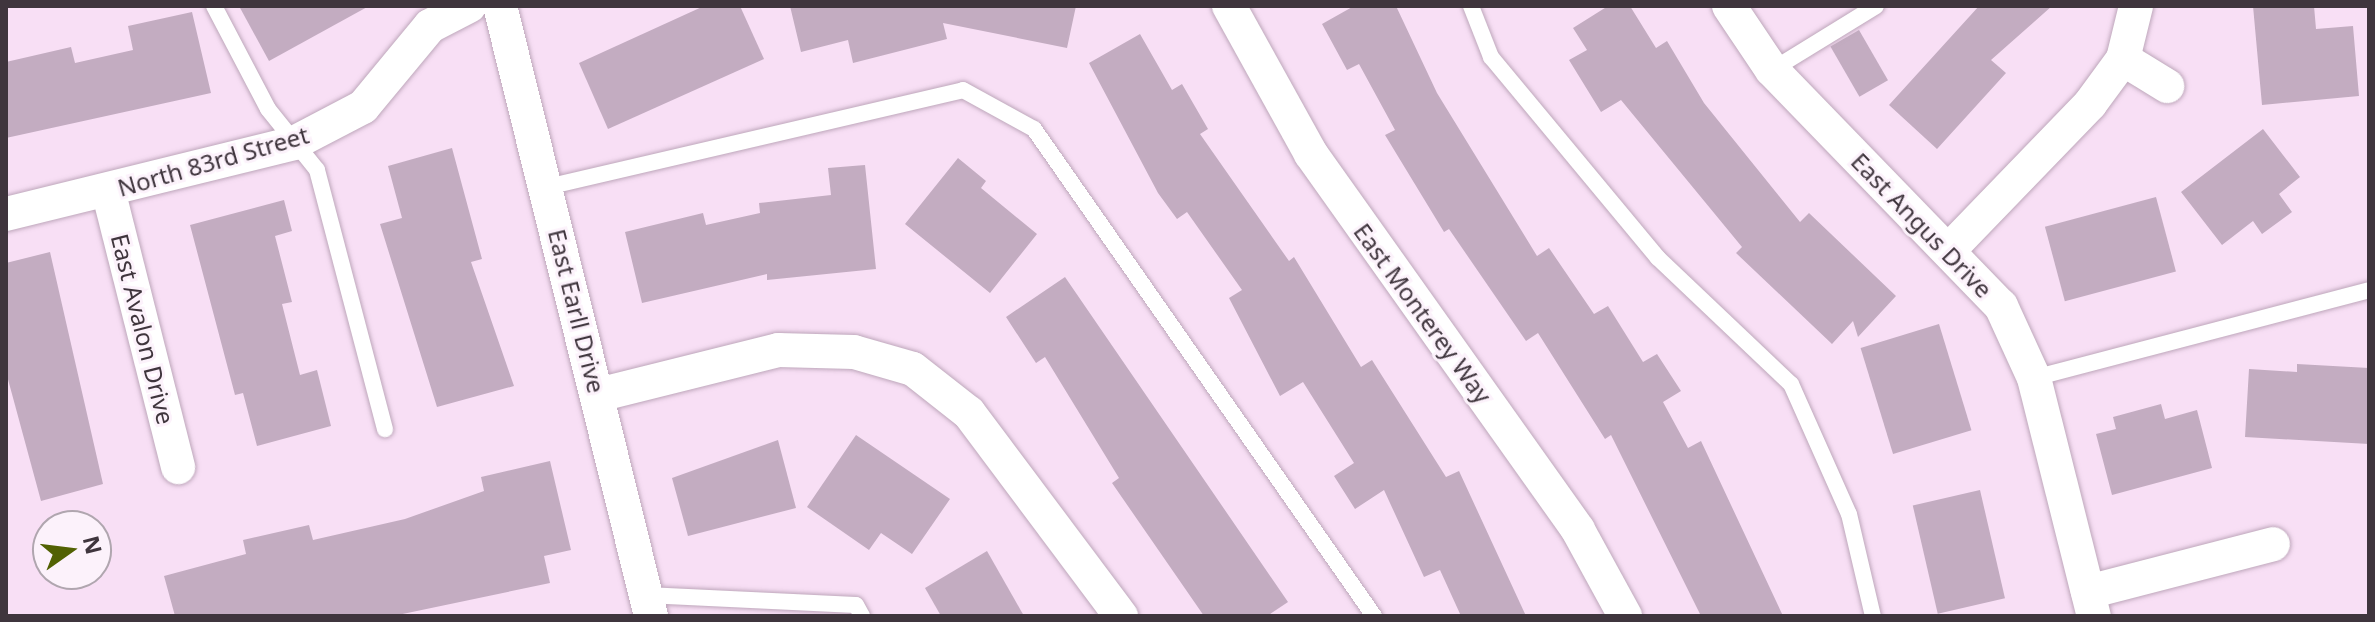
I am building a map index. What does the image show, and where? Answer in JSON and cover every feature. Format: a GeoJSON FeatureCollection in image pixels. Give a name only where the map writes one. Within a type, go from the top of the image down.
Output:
{"type":"FeatureCollection","features":[{"type":"Feature","properties":{"kind":"street","name":"North 83rd Street"},"geometry":{"type":"LineString","coordinates":[[6,214],[294,143],[363,107],[430,26],[469,6]]}},
{"type":"Feature","properties":{"kind":"street","name":"East Earll Drive"},"geometry":{"type":"LineString","coordinates":[[500,6],[649,605]]}},
{"type":"Feature","properties":{"kind":"street","name":"East Monterey Way"},"geometry":{"type":"LineString","coordinates":[[1229,6],[1311,154],[1578,530],[1625,616]]}},
{"type":"Feature","properties":{"kind":"street","name":"East Angus Drive"},"geometry":{"type":"LineString","coordinates":[[1729,6],[1772,70],[1950,249],[2001,306],[2034,378],[2091,604]]}},
{"type":"Feature","properties":{"kind":"street"},"geometry":{"type":"LineString","coordinates":[[1950,249],[2042,157],[2123,59],[2136,6]]}},
{"type":"Feature","properties":{"kind":"street"},"geometry":{"type":"LineString","coordinates":[[2123,59],[2167,86]]}},
{"type":"Feature","properties":{"kind":"street","name":"East Avalon Drive"},"geometry":{"type":"LineString","coordinates":[[108,190],[178,467]]}},
{"type":"Feature","properties":{"kind":"street"},"geometry":{"type":"LineString","coordinates":[[598,395],[778,350],[854,352],[913,369],[969,413],[1121,616]]}},
{"type":"Feature","properties":{"kind":"street"},"geometry":{"type":"LineString","coordinates":[[2091,604],[2273,544]]}},
{"type":"Feature","properties":{"kind":"lane"},"geometry":{"type":"LineString","coordinates":[[214,6],[268,109],[317,170],[385,429]]}},
{"type":"Feature","properties":{"kind":"lane"},"geometry":{"type":"LineString","coordinates":[[1471,6],[1491,57],[1658,258],[1791,384],[1849,514],[1873,616]]}},
{"type":"Feature","properties":{"kind":"lane"},"geometry":{"type":"LineString","coordinates":[[1772,70],[1876,6]]}},
{"type":"Feature","properties":{"kind":"lane"},"geometry":{"type":"LineString","coordinates":[[547,187],[963,90],[1034,129],[1374,616]]}},
{"type":"Feature","properties":{"kind":"lane"},"geometry":{"type":"LineString","coordinates":[[2034,378],[2369,290]]}},
{"type":"Feature","properties":{"kind":"lane"},"geometry":{"type":"LineString","coordinates":[[649,605],[856,605],[862,616]]}},
{"type":"Feature","properties":{"kind":"building"},"geometry":{"type":"Polygon","coordinates":[[[239,6],[369,6],[269,61],[239,6]]]}},
{"type":"Feature","properties":{"kind":"building"},"geometry":{"type":"Polygon","coordinates":[[[704,6],[740,6],[764,59],[608,129],[579,63],[704,6]]]}},
{"type":"Feature","properties":{"kind":"building"},"geometry":{"type":"Polygon","coordinates":[[[790,6],[1076,6],[1067,48],[943,23],[947,39],[853,63],[848,40],[801,52],[790,6]]]}},
{"type":"Feature","properties":{"kind":"building"},"geometry":{"type":"Polygon","coordinates":[[[1354,6],[1396,6],[1437,93],[1537,256],[1549,248],[1594,314],[1608,306],[1643,362],[1657,354],[1681,391],[1663,402],[1688,448],[1701,441],[1783,616],[1701,616],[1611,435],[1605,439],[1538,333],[1526,341],[1449,229],[1444,232],[1385,135],[1395,130],[1359,64],[1347,70],[1322,24],[1354,6]]]}},
{"type":"Feature","properties":{"kind":"building"},"geometry":{"type":"Polygon","coordinates":[[[1608,6],[1630,6],[1656,48],[1667,41],[1704,103],[1800,222],[1809,213],[1896,296],[1858,337],[1853,321],[1832,344],[1736,253],[1742,247],[1621,100],[1601,112],[1569,60],[1587,50],[1573,28],[1608,6]]]}},
{"type":"Feature","properties":{"kind":"building"},"geometry":{"type":"Polygon","coordinates":[[[1979,6],[2052,6],[1991,60],[2006,73],[1937,149],[1889,105],[1979,6]]]}},
{"type":"Feature","properties":{"kind":"building"},"geometry":{"type":"Polygon","coordinates":[[[2253,6],[2314,6],[2316,29],[2353,26],[2359,96],[2262,105],[2253,6]]]}},
{"type":"Feature","properties":{"kind":"building"},"geometry":{"type":"Polygon","coordinates":[[[192,12],[211,93],[6,138],[6,62],[71,47],[75,63],[133,50],[128,26],[192,12]]]}},
{"type":"Feature","properties":{"kind":"building"},"geometry":{"type":"Polygon","coordinates":[[[1859,30],[1888,80],[1859,97],[1830,46],[1859,30]]]}},
{"type":"Feature","properties":{"kind":"building"},"geometry":{"type":"Polygon","coordinates":[[[1140,34],[1172,90],[1182,84],[1208,129],[1200,134],[1289,261],[1294,257],[1361,367],[1372,360],[1446,477],[1459,471],[1526,616],[1461,616],[1440,570],[1424,577],[1384,490],[1355,509],[1334,476],[1354,463],[1303,382],[1280,396],[1229,298],[1242,290],[1187,212],[1177,219],[1158,193],[1089,63],[1140,34]]]}},
{"type":"Feature","properties":{"kind":"building"},"geometry":{"type":"Polygon","coordinates":[[[2263,129],[2300,177],[2279,194],[2292,212],[2262,234],[2253,221],[2222,245],[2181,192],[2263,129]]]}},
{"type":"Feature","properties":{"kind":"building"},"geometry":{"type":"Polygon","coordinates":[[[452,148],[482,259],[471,262],[514,386],[437,407],[380,224],[402,218],[388,166],[452,148]]]}},
{"type":"Feature","properties":{"kind":"building"},"geometry":{"type":"Polygon","coordinates":[[[958,158],[986,181],[981,188],[1037,234],[990,293],[905,224],[958,158]]]}},
{"type":"Feature","properties":{"kind":"building"},"geometry":{"type":"Polygon","coordinates":[[[865,165],[876,269],[767,280],[767,274],[642,303],[625,232],[703,213],[706,225],[760,213],[759,203],[831,195],[828,168],[865,165]]]}},
{"type":"Feature","properties":{"kind":"building"},"geometry":{"type":"Polygon","coordinates":[[[2156,197],[2176,271],[2065,301],[2045,227],[2156,197]]]}},
{"type":"Feature","properties":{"kind":"building"},"geometry":{"type":"Polygon","coordinates":[[[284,200],[292,231],[275,236],[292,302],[282,304],[300,375],[317,370],[331,426],[257,446],[243,393],[235,395],[190,225],[284,200]]]}},
{"type":"Feature","properties":{"kind":"building"},"geometry":{"type":"Polygon","coordinates":[[[50,252],[103,484],[41,501],[6,372],[6,263],[50,252]]]}},
{"type":"Feature","properties":{"kind":"building"},"geometry":{"type":"Polygon","coordinates":[[[1065,277],[1288,602],[1267,616],[1204,616],[1112,483],[1119,478],[1045,357],[1036,363],[1006,317],[1065,277]]]}},
{"type":"Feature","properties":{"kind":"building"},"geometry":{"type":"Polygon","coordinates":[[[1939,324],[1971,430],[1893,454],[1861,348],[1939,324]]]}},
{"type":"Feature","properties":{"kind":"building"},"geometry":{"type":"Polygon","coordinates":[[[2297,364],[2369,368],[2369,444],[2245,437],[2249,369],[2297,372],[2297,364]]]}},
{"type":"Feature","properties":{"kind":"building"},"geometry":{"type":"Polygon","coordinates":[[[2161,404],[2165,419],[2197,410],[2212,468],[2112,495],[2096,434],[2116,429],[2113,417],[2161,404]]]}},
{"type":"Feature","properties":{"kind":"building"},"geometry":{"type":"Polygon","coordinates":[[[856,435],[950,499],[912,554],[881,533],[869,550],[807,507],[856,435]]]}},
{"type":"Feature","properties":{"kind":"building"},"geometry":{"type":"Polygon","coordinates":[[[778,440],[796,508],[688,536],[672,478],[778,440]]]}},
{"type":"Feature","properties":{"kind":"building"},"geometry":{"type":"Polygon","coordinates":[[[550,461],[571,550],[544,556],[550,583],[393,616],[175,616],[164,576],[246,554],[243,540],[309,525],[313,540],[405,519],[484,491],[481,477],[550,461]]]}},
{"type":"Feature","properties":{"kind":"building"},"geometry":{"type":"Polygon","coordinates":[[[1980,490],[2005,598],[1938,614],[1913,506],[1980,490]]]}},
{"type":"Feature","properties":{"kind":"building"},"geometry":{"type":"Polygon","coordinates":[[[987,551],[1024,616],[941,616],[925,588],[987,551]]]}}]}
